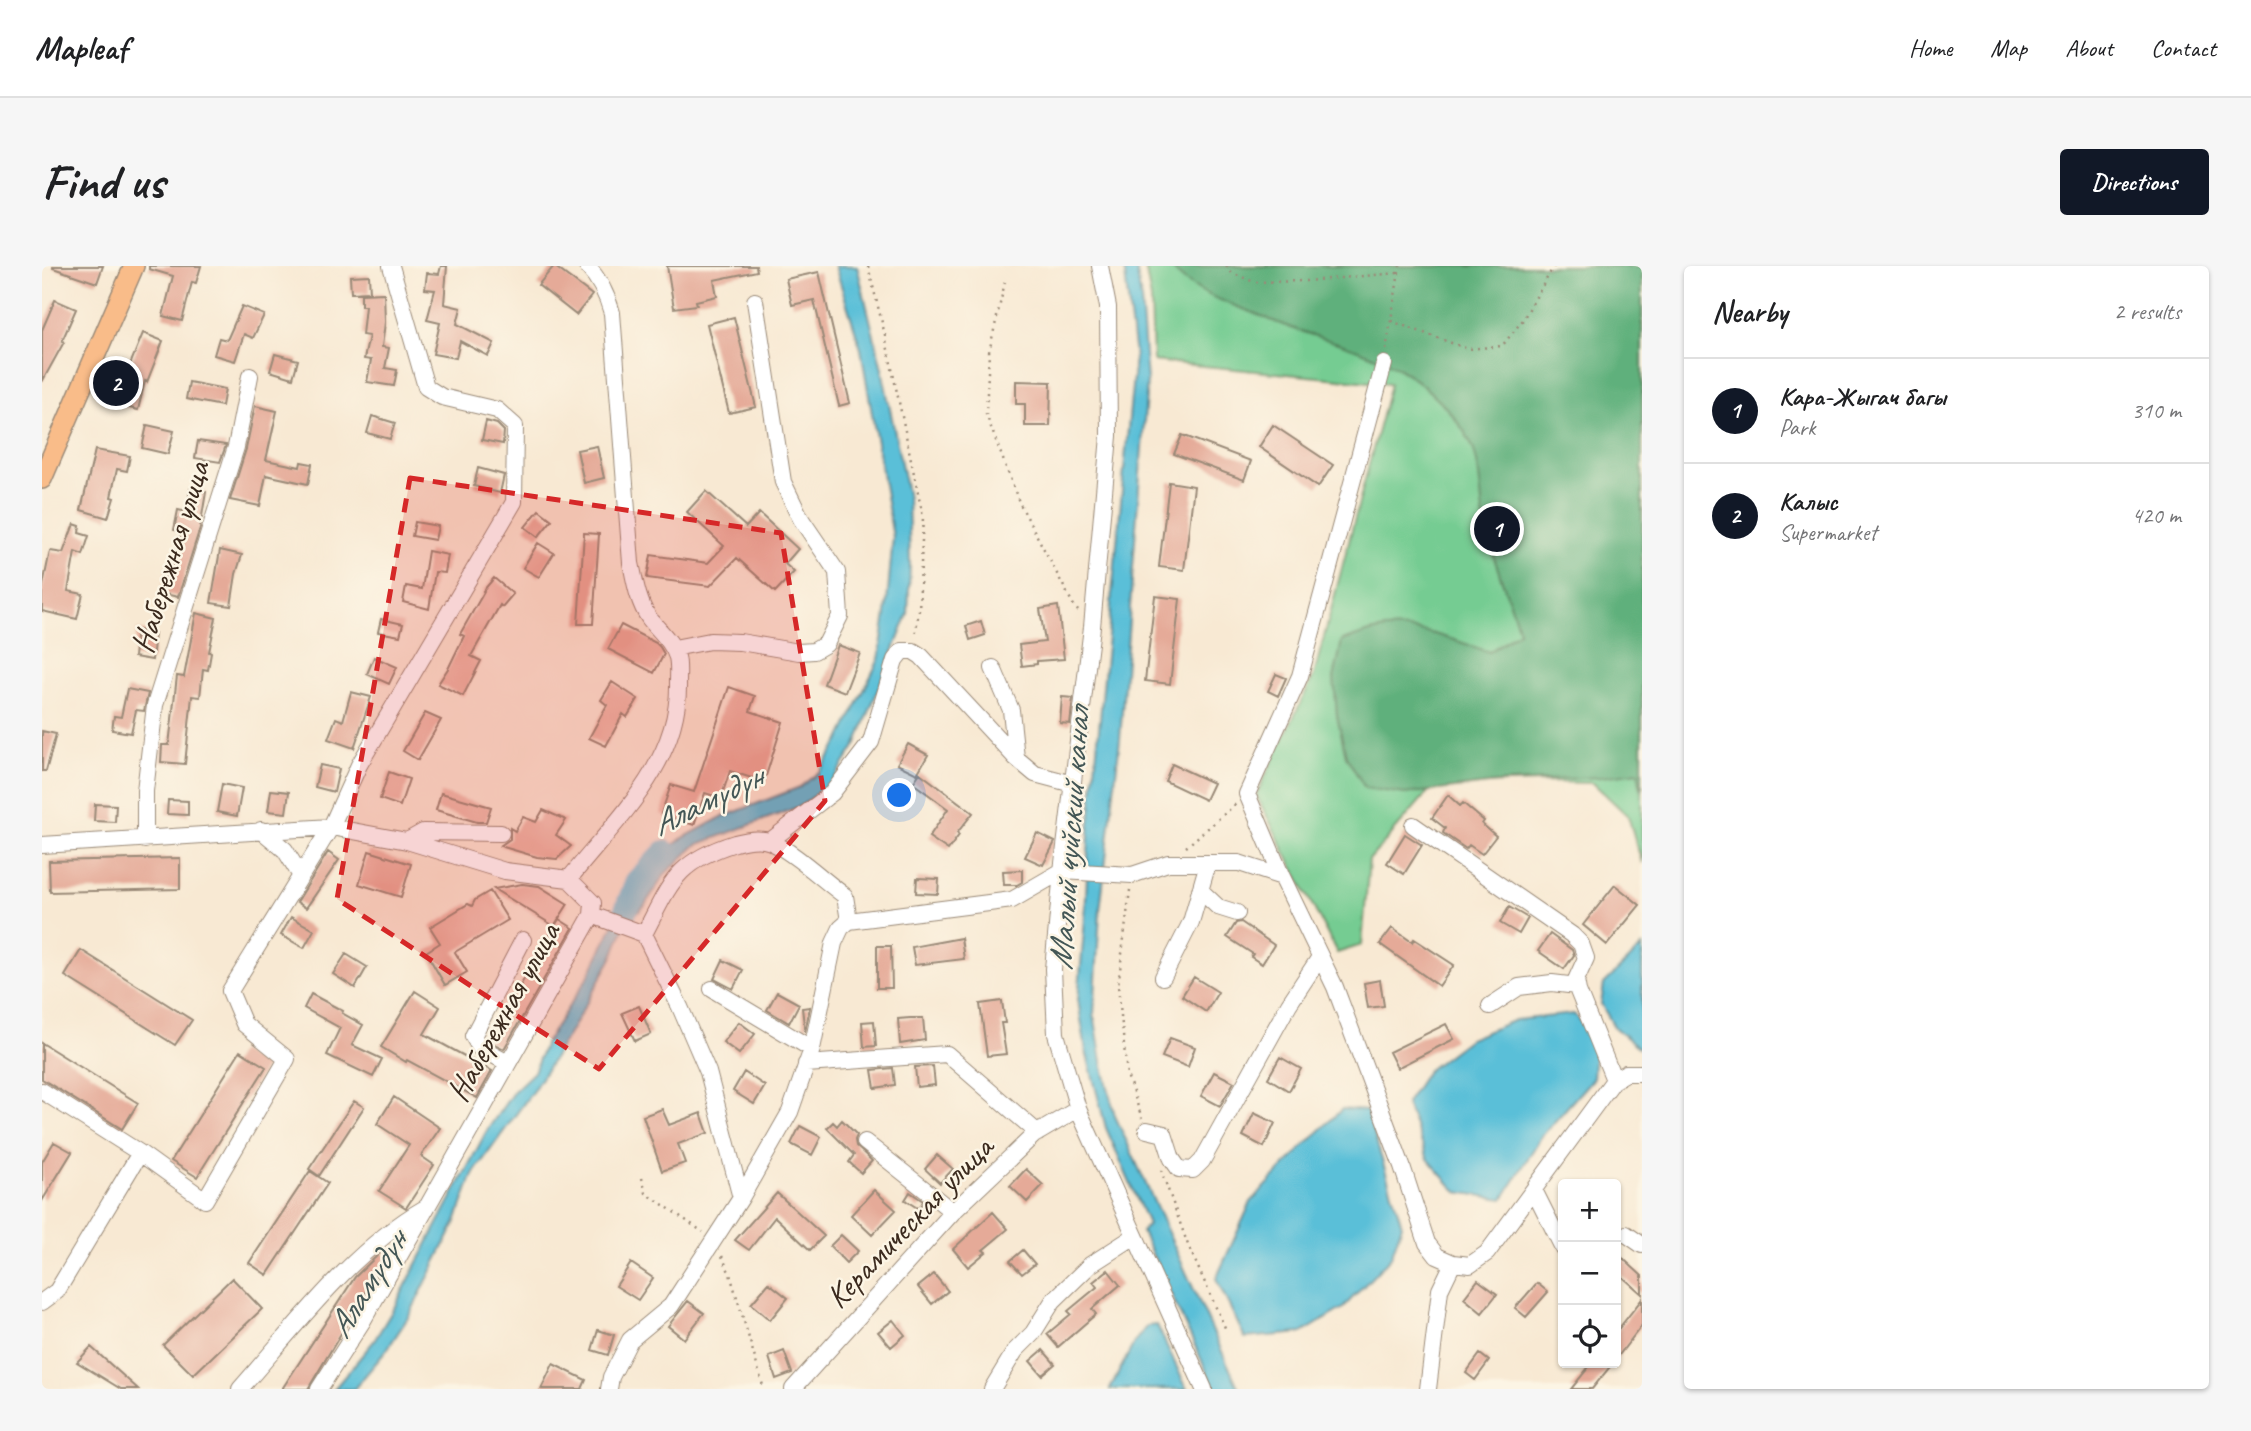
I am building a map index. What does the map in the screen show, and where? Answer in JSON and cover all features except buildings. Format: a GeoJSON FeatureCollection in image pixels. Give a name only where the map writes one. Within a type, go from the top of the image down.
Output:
{"type":"FeatureCollection","features":[{"type":"Feature","properties":{"kind":"main road"},"geometry":{"type":"LineString","coordinates":[[42,479],[134,266]]}},
{"type":"Feature","properties":{"kind":"street"},"geometry":{"type":"LineString","coordinates":[[42,1091],[140,1153],[205,1200],[287,1059],[244,1024],[230,991],[331,827],[359,765],[514,502],[515,426],[497,410],[442,397],[426,387],[391,266]]}},
{"type":"Feature","properties":{"kind":"street"},"geometry":{"type":"LineString","coordinates":[[569,879],[657,768],[679,701],[678,660],[674,648],[648,616],[639,597],[631,563],[612,313],[607,295],[587,266]]}},
{"type":"Feature","properties":{"kind":"street"},"geometry":{"type":"LineString","coordinates":[[1100,266],[1108,307],[1109,436],[1092,626],[1073,784],[1070,871],[1053,969],[1056,1034],[1078,1108],[1204,1389]]}},
{"type":"Feature","properties":{"kind":"street"},"geometry":{"type":"LineString","coordinates":[[674,648],[710,641],[740,642],[799,652],[814,651],[826,645],[840,616],[837,572],[801,519],[783,482],[755,302]]}},
{"type":"Feature","properties":{"kind":"street"},"geometry":{"type":"LineString","coordinates":[[1384,364],[1300,676],[1247,794],[1282,877],[1335,987],[1397,1153],[1427,1243],[1437,1256],[1453,1263],[1470,1265],[1487,1253],[1614,1080],[1626,1073],[1642,1073]]}},
{"type":"Feature","properties":{"kind":"street","name":"Набережная улица"},"geometry":{"type":"LineString","coordinates":[[145,840],[145,791],[155,705],[236,447],[250,376]]}},
{"type":"Feature","properties":{"kind":"street"},"geometry":{"type":"LineString","coordinates":[[770,841],[832,793],[871,742],[895,660],[902,651],[913,651],[921,656],[1016,758],[1035,774],[1073,784]]}},
{"type":"Feature","properties":{"kind":"street"},"geometry":{"type":"LineString","coordinates":[[993,668],[1011,710],[1016,758]]}},
{"type":"Feature","properties":{"kind":"street"},"geometry":{"type":"LineString","coordinates":[[1413,825],[1572,935],[1581,944],[1586,958],[1576,980],[1577,986],[1614,1080]]}},
{"type":"Feature","properties":{"kind":"street","name":"Набережная улица"},"geometry":{"type":"LineString","coordinates":[[42,845],[331,827],[407,841],[505,871],[569,879],[593,903],[592,915],[362,1322],[319,1389]]}},
{"type":"Feature","properties":{"kind":"street"},"geometry":{"type":"LineString","coordinates":[[261,830],[285,850],[301,876]]}},
{"type":"Feature","properties":{"kind":"street"},"geometry":{"type":"LineString","coordinates":[[407,841],[423,832],[501,833]]}},
{"type":"Feature","properties":{"kind":"street"},"geometry":{"type":"LineString","coordinates":[[641,933],[675,879],[693,860],[748,839],[770,841],[845,896],[849,921]]}},
{"type":"Feature","properties":{"kind":"street"},"geometry":{"type":"LineString","coordinates":[[609,1389],[611,1377],[630,1339],[671,1306],[741,1198],[790,1112],[809,1056],[834,943],[841,928],[849,921],[1012,900],[1070,871],[1126,874],[1168,863],[1239,863],[1282,877]]}},
{"type":"Feature","properties":{"kind":"street"},"geometry":{"type":"LineString","coordinates":[[1163,977],[1191,922],[1208,863]]}},
{"type":"Feature","properties":{"kind":"street"},"geometry":{"type":"LineString","coordinates":[[1200,891],[1218,907],[1237,913]]}},
{"type":"Feature","properties":{"kind":"street"},"geometry":{"type":"LineString","coordinates":[[592,915],[641,933],[680,1007],[708,1072],[741,1198]]}},
{"type":"Feature","properties":{"kind":"street"},"geometry":{"type":"LineString","coordinates":[[508,1063],[480,1048],[473,1036],[523,940]]}},
{"type":"Feature","properties":{"kind":"street"},"geometry":{"type":"LineString","coordinates":[[1147,1130],[1164,1134],[1172,1159],[1179,1169],[1193,1170],[1202,1161],[1282,1016],[1320,957]]}},
{"type":"Feature","properties":{"kind":"street"},"geometry":{"type":"LineString","coordinates":[[1490,1006],[1519,987],[1552,983],[1577,986]]}},
{"type":"Feature","properties":{"kind":"street"},"geometry":{"type":"LineString","coordinates":[[712,989],[809,1056],[947,1054],[1038,1133]]}},
{"type":"Feature","properties":{"kind":"street","name":"Керамическая улица"},"geometry":{"type":"LineString","coordinates":[[793,1389],[953,1212],[1038,1133],[1078,1108]]}},
{"type":"Feature","properties":{"kind":"street"},"geometry":{"type":"LineString","coordinates":[[865,1142],[953,1212]]}},
{"type":"Feature","properties":{"kind":"street"},"geometry":{"type":"LineString","coordinates":[[44,1298],[57,1291],[140,1153]]}},
{"type":"Feature","properties":{"kind":"street"},"geometry":{"type":"LineString","coordinates":[[1534,1190],[1560,1242]]}},
{"type":"Feature","properties":{"kind":"street"},"geometry":{"type":"LineString","coordinates":[[240,1389],[359,1256],[427,1207]]}},
{"type":"Feature","properties":{"kind":"street"},"geometry":{"type":"LineString","coordinates":[[1626,1234],[1642,1245]]}},
{"type":"Feature","properties":{"kind":"street"},"geometry":{"type":"LineString","coordinates":[[992,1389],[1015,1351],[1033,1334],[1053,1301],[1090,1265],[1135,1236]]}},
{"type":"Feature","properties":{"kind":"street"},"geometry":{"type":"LineString","coordinates":[[1428,1389],[1440,1290],[1453,1263]]}},
{"type":"Feature","properties":{"kind":"path"},"geometry":{"type":"LineString","coordinates":[[868,266],[923,517],[919,610],[913,651]]}},
{"type":"Feature","properties":{"kind":"path"},"geometry":{"type":"LineString","coordinates":[[1226,266],[1232,273],[1254,282],[1306,281],[1398,273]]}},
{"type":"Feature","properties":{"kind":"path"},"geometry":{"type":"LineString","coordinates":[[1384,364],[1400,266]]}},
{"type":"Feature","properties":{"kind":"path"},"geometry":{"type":"LineString","coordinates":[[1391,321],[1468,349],[1502,346],[1522,321],[1553,266]]}},
{"type":"Feature","properties":{"kind":"path"},"geometry":{"type":"LineString","coordinates":[[1005,282],[989,352],[986,414],[1019,502],[1073,604],[1092,626]]}},
{"type":"Feature","properties":{"kind":"path"},"geometry":{"type":"LineString","coordinates":[[1168,863],[1247,794]]}},
{"type":"Feature","properties":{"kind":"path"},"geometry":{"type":"LineString","coordinates":[[1126,874],[1118,986],[1127,1075],[1147,1130]]}},
{"type":"Feature","properties":{"kind":"path"},"geometry":{"type":"LineString","coordinates":[[1160,1168],[1188,1245],[1227,1332]]}},
{"type":"Feature","properties":{"kind":"path"},"geometry":{"type":"LineString","coordinates":[[642,1178],[646,1193],[714,1240],[730,1274],[764,1389]]}},
{"type":"Feature","properties":{"kind":"highlighted area"},"geometry":{"type":"Polygon","coordinates":[[[410,478],[781,533],[825,801],[599,1069],[337,899],[410,478]]]}},
{"type":"Feature","properties":{"kind":"green space"},"geometry":{"type":"Polygon","coordinates":[[[1145,266],[1642,266],[1642,863],[1628,816],[1593,783],[1434,785],[1369,860],[1362,945],[1337,953],[1256,795],[1314,675],[1390,384],[1153,361],[1151,299],[1145,266]]]}},
{"type":"Feature","properties":{"kind":"green space"},"geometry":{"type":"Polygon","coordinates":[[[1170,266],[1642,266],[1642,794],[1638,772],[1601,777],[1497,783],[1405,794],[1365,788],[1346,756],[1337,716],[1334,678],[1342,641],[1375,631],[1404,629],[1433,634],[1489,652],[1519,631],[1487,535],[1474,451],[1461,427],[1441,403],[1419,382],[1396,367],[1364,352],[1282,325],[1215,298],[1190,284],[1170,266]]]}},
{"type":"Feature","properties":{"kind":"water"},"geometry":{"type":"Polygon","coordinates":[[[835,266],[857,266],[882,369],[908,498],[908,614],[856,745],[832,782],[801,806],[696,845],[666,873],[644,906],[627,922],[612,958],[570,1032],[532,1092],[473,1174],[455,1224],[409,1316],[386,1351],[354,1389],[334,1389],[374,1341],[394,1308],[486,1132],[514,1091],[534,1072],[544,1045],[589,975],[621,909],[648,865],[681,839],[720,818],[800,787],[820,771],[840,740],[879,659],[893,537],[861,349],[835,266]]]}},
{"type":"Feature","properties":{"kind":"water"},"geometry":{"type":"Polygon","coordinates":[[[1124,266],[1136,266],[1147,381],[1120,739],[1100,910],[1094,1014],[1115,1116],[1239,1389],[1215,1389],[1142,1232],[1148,1224],[1106,1128],[1086,1051],[1078,1000],[1089,833],[1135,356],[1124,266]]]}},
{"type":"Feature","properties":{"kind":"water"},"geometry":{"type":"Polygon","coordinates":[[[1642,947],[1642,1050],[1615,1028],[1601,1004],[1604,984],[1642,947]]]}},
{"type":"Feature","properties":{"kind":"water"},"geometry":{"type":"Polygon","coordinates":[[[1574,1014],[1590,1034],[1595,1048],[1593,1078],[1541,1137],[1503,1199],[1457,1192],[1428,1159],[1406,1103],[1427,1071],[1469,1039],[1515,1020],[1574,1014]]]}},
{"type":"Feature","properties":{"kind":"water"},"geometry":{"type":"Polygon","coordinates":[[[1342,1109],[1367,1111],[1402,1225],[1391,1257],[1343,1308],[1302,1333],[1245,1338],[1216,1279],[1251,1202],[1342,1109]]]}},
{"type":"Feature","properties":{"kind":"water"},"geometry":{"type":"Polygon","coordinates":[[[1157,1325],[1187,1389],[1110,1389],[1135,1341],[1147,1326],[1157,1325]]]}},
{"type":"Feature","properties":{"kind":"waterway","name":"Аламүдүн"},"geometry":{"type":"LineString","coordinates":[[623,917],[637,881],[665,852]]}},
{"type":"Feature","properties":{"kind":"place","name":"Калыс"},"geometry":{"type":"Point","coordinates":[116,383]}},
{"type":"Feature","properties":{"kind":"place","name":"Кара-Жыгач багы"},"geometry":{"type":"Point","coordinates":[1497,529]}},
{"type":"Feature","properties":{"kind":"water label","name":"Малый чуйский канал"},"geometry":{"type":"Point","coordinates":[1069,839]}}]}
